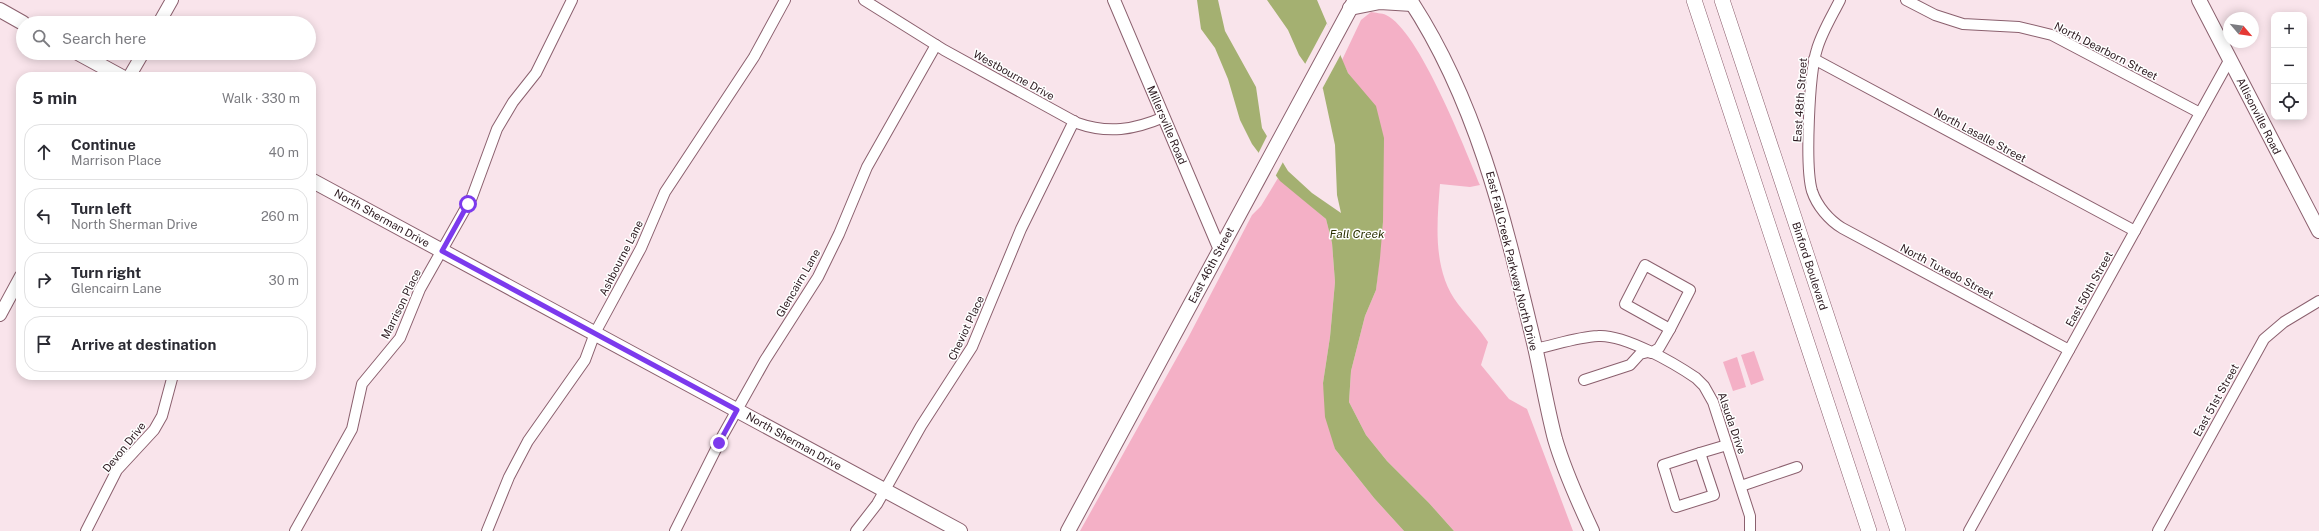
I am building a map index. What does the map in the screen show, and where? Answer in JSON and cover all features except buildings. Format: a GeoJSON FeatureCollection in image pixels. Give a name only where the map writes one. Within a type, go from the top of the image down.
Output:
{"type":"FeatureCollection","features":[{"type":"Feature","properties":{"kind":"main road"},"geometry":{"type":"LineString","coordinates":[[1694,0],[1869,531]]}},
{"type":"Feature","properties":{"kind":"main road","name":"Binford Boulevard"},"geometry":{"type":"LineString","coordinates":[[1722,0],[1898,531]]}},
{"type":"Feature","properties":{"kind":"main road","name":"Allisonville Road"},"geometry":{"type":"LineString","coordinates":[[2200,0],[2319,231]]}},
{"type":"Feature","properties":{"kind":"main road"},"geometry":{"type":"LineString","coordinates":[[1349,9],[1380,2],[1411,2]]}},
{"type":"Feature","properties":{"kind":"main road","name":"East Fall Creek Parkway North Drive"},"geometry":{"type":"LineString","coordinates":[[1411,2],[1439,51],[1474,125],[1498,199],[1558,446],[1577,498],[1592,531]]}},
{"type":"Feature","properties":{"kind":"main road","name":"East 46th Street"},"geometry":{"type":"LineString","coordinates":[[1068,531],[1349,9]]}},
{"type":"Feature","properties":{"kind":"main road"},"geometry":{"type":"LineString","coordinates":[[0,10],[16,19]]}},
{"type":"Feature","properties":{"kind":"main road"},"geometry":{"type":"LineString","coordinates":[[91,60],[113,72]]}},
{"type":"Feature","properties":{"kind":"main road","name":"North Sherman Drive"},"geometry":{"type":"LineString","coordinates":[[316,183],[960,531]]}},
{"type":"Feature","properties":{"kind":"street"},"geometry":{"type":"LineString","coordinates":[[163,16],[172,0]]}},
{"type":"Feature","properties":{"kind":"street","name":"Marrison Place"},"geometry":{"type":"LineString","coordinates":[[294,531],[352,429],[362,384],[400,338],[420,289],[472,197],[497,129],[513,102],[536,73],[572,0]]}},
{"type":"Feature","properties":{"kind":"street","name":"Ashbourne Lane"},"geometry":{"type":"LineString","coordinates":[[487,531],[518,459],[548,410],[577,374],[595,333],[635,259],[672,179],[754,57],[785,0]]}},
{"type":"Feature","properties":{"kind":"street","name":"Westbourne Drive"},"geometry":{"type":"LineString","coordinates":[[864,0],[936,45],[1074,122],[1096,129],[1115,131],[1138,127],[1164,117]]}},
{"type":"Feature","properties":{"kind":"street","name":"Millersville Road"},"geometry":{"type":"LineString","coordinates":[[1114,0],[1220,250]]}},
{"type":"Feature","properties":{"kind":"street","name":"East 48th Street"},"geometry":{"type":"LineString","coordinates":[[1819,206],[1812,190],[1809,172],[1814,59],[1820,40],[1840,0]]}},
{"type":"Feature","properties":{"kind":"street","name":"North Dearborn Street"},"geometry":{"type":"LineString","coordinates":[[1906,0],[1935,15],[1958,23],[1982,26],[2019,27],[2052,35],[2200,113]]}},
{"type":"Feature","properties":{"kind":"street","name":"Glencairn Lane"},"geometry":{"type":"LineString","coordinates":[[675,531],[737,410],[765,360],[818,277],[839,234],[867,167],[936,45]]}},
{"type":"Feature","properties":{"kind":"street","name":"North Lasalle Street"},"geometry":{"type":"LineString","coordinates":[[1814,59],[2135,231]]}},
{"type":"Feature","properties":{"kind":"street","name":"East 50th Street"},"geometry":{"type":"LineString","coordinates":[[1969,531],[2230,59]]}},
{"type":"Feature","properties":{"kind":"street"},"geometry":{"type":"LineString","coordinates":[[132,72],[138,60]]}},
{"type":"Feature","properties":{"kind":"street","name":"Cheviot Place"},"geometry":{"type":"LineString","coordinates":[[856,531],[885,491],[922,426],[959,371],[972,347],[1021,229],[1074,122]]}},
{"type":"Feature","properties":{"kind":"street","name":"North Tuxedo Street"},"geometry":{"type":"LineString","coordinates":[[1819,206],[1842,228],[2069,350]]}},
{"type":"Feature","properties":{"kind":"street"},"geometry":{"type":"LineString","coordinates":[[1584,380],[1630,365],[1640,354],[1649,353],[1659,348],[1670,329],[1690,290],[1645,265],[1625,304],[1670,329]]}},
{"type":"Feature","properties":{"kind":"street"},"geometry":{"type":"LineString","coordinates":[[0,315],[16,285]]}},
{"type":"Feature","properties":{"kind":"street","name":"East 51st Street"},"geometry":{"type":"LineString","coordinates":[[2158,531],[2264,339],[2284,322],[2319,301]]}},
{"type":"Feature","properties":{"kind":"street","name":"Alsuda Drive"},"geometry":{"type":"LineString","coordinates":[[1535,349],[1591,337],[1607,336],[1627,341],[1693,376],[1704,386],[1713,402],[1750,516],[1750,531]]}},
{"type":"Feature","properties":{"kind":"street","name":"Devon Drive"},"geometry":{"type":"LineString","coordinates":[[86,531],[117,470],[154,430],[162,416],[172,380]]}},
{"type":"Feature","properties":{"kind":"street"},"geometry":{"type":"LineString","coordinates":[[1700,453],[1714,495],[1676,507],[1662,465],[1700,453],[1727,445]]}},
{"type":"Feature","properties":{"kind":"street"},"geometry":{"type":"LineString","coordinates":[[1741,486],[1797,467]]}},
{"type":"Feature","properties":{"kind":"shaded area"},"geometry":{"type":"Polygon","coordinates":[[[1371,12],[1386,15],[1399,25],[1412,43],[1440,92],[1480,185],[1470,187],[1440,184],[1438,246],[1444,276],[1450,291],[1458,304],[1488,342],[1481,365],[1509,399],[1527,409],[1573,531],[1454,531],[1429,503],[1387,461],[1366,435],[1349,402],[1351,371],[1365,316],[1376,290],[1383,222],[1360,88],[1348,73],[1342,60],[1361,20],[1371,12]]]}},
{"type":"Feature","properties":{"kind":"shaded area"},"geometry":{"type":"Polygon","coordinates":[[[1278,178],[1326,219],[1332,243],[1335,282],[1330,337],[1323,383],[1335,449],[1374,498],[1404,531],[1080,531],[1189,336],[1252,215],[1261,206],[1278,178]]]}},
{"type":"Feature","properties":{"kind":"shaded area"},"geometry":{"type":"Polygon","coordinates":[[[1754,351],[1764,380],[1751,385],[1741,355],[1754,351]]]}},
{"type":"Feature","properties":{"kind":"shaded area"},"geometry":{"type":"Polygon","coordinates":[[[1737,357],[1746,387],[1733,391],[1723,362],[1737,357]]]}},
{"type":"Feature","properties":{"kind":"water","name":"Fall Creek"},"geometry":{"type":"Polygon","coordinates":[[[1197,0],[1218,0],[1225,31],[1256,87],[1262,128],[1288,171],[1312,193],[1341,213],[1337,195],[1335,145],[1323,89],[1299,55],[1288,30],[1267,0],[1317,0],[1348,73],[1376,106],[1384,138],[1383,222],[1380,258],[1376,290],[1365,316],[1351,371],[1349,402],[1366,435],[1387,461],[1429,503],[1454,531],[1404,531],[1374,498],[1335,449],[1325,417],[1323,383],[1330,337],[1335,282],[1332,243],[1326,219],[1280,181],[1252,144],[1240,120],[1228,79],[1215,48],[1201,29],[1197,0]]]}},
{"type":"Feature","properties":{"kind":"pier"},"geometry":{"type":"Polygon","coordinates":[[[1327,23],[1341,54],[1321,91],[1304,66],[1327,23]]]}},
{"type":"Feature","properties":{"kind":"pier"},"geometry":{"type":"Polygon","coordinates":[[[1268,134],[1284,160],[1275,177],[1258,154],[1268,134]]]}},
{"type":"Feature","properties":{"kind":"route"},"geometry":{"type":"LineString","coordinates":[[468,204],[442,251],[737,410],[719,443]]}}]}
